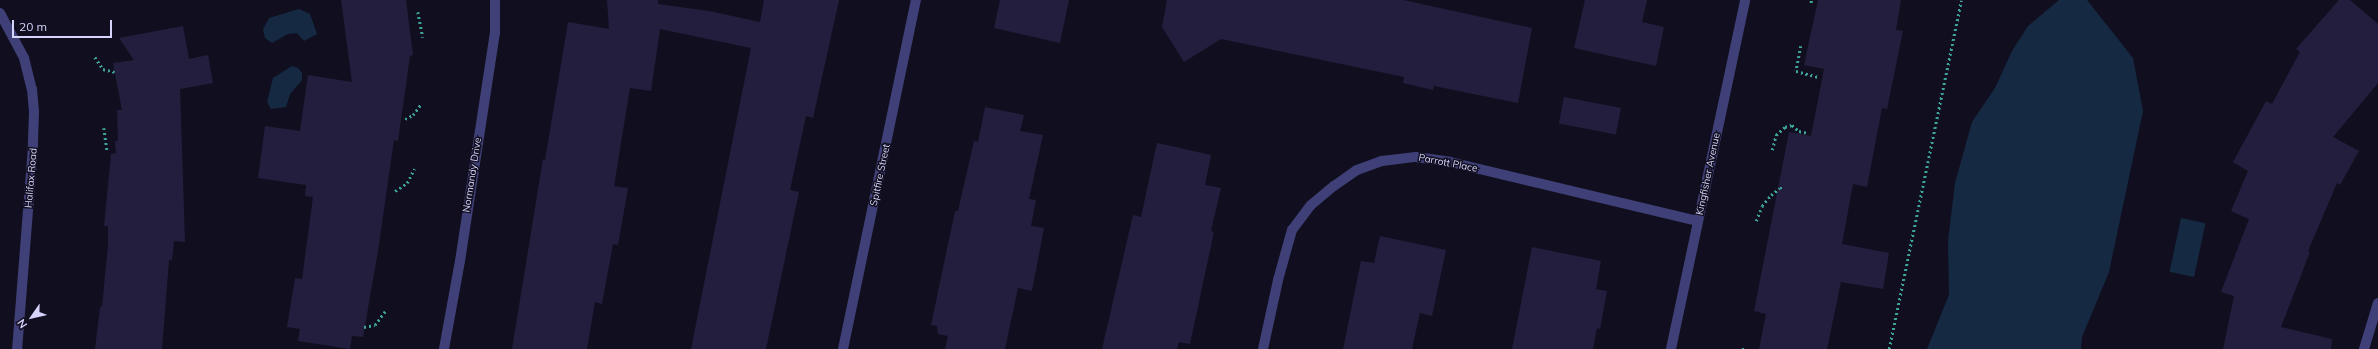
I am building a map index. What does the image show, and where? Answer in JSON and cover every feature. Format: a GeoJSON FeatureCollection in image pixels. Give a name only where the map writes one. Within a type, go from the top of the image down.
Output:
{"type":"FeatureCollection","features":[{"type":"Feature","properties":{"kind":"street","name":"Normandy Drive"},"geometry":{"type":"LineString","coordinates":[[444,349],[460,261],[495,33],[495,0]]}},
{"type":"Feature","properties":{"kind":"street","name":"Spitfire Street"},"geometry":{"type":"LineString","coordinates":[[843,349],[916,0]]}},
{"type":"Feature","properties":{"kind":"street","name":"Kingfisher Avenue"},"geometry":{"type":"LineString","coordinates":[[1671,349],[1746,0]]}},
{"type":"Feature","properties":{"kind":"street","name":"Halifax Road"},"geometry":{"type":"LineString","coordinates":[[0,13],[24,58],[32,88],[34,112],[33,147],[17,349]]}},
{"type":"Feature","properties":{"kind":"street","name":"Parrott Place"},"geometry":{"type":"LineString","coordinates":[[1263,349],[1278,280],[1292,230],[1311,205],[1334,186],[1357,170],[1382,161],[1416,157],[1450,162],[1698,221]]}},
{"type":"Feature","properties":{"kind":"street"},"geometry":{"type":"LineString","coordinates":[[2364,349],[2378,303]]}},
{"type":"Feature","properties":{"kind":"path"},"geometry":{"type":"LineString","coordinates":[[1888,349],[1961,0]]}},
{"type":"Feature","properties":{"kind":"path"},"geometry":{"type":"LineString","coordinates":[[418,12],[423,38]]}},
{"type":"Feature","properties":{"kind":"path"},"geometry":{"type":"LineString","coordinates":[[1801,46],[1796,71],[1818,76]]}},
{"type":"Feature","properties":{"kind":"path"},"geometry":{"type":"LineString","coordinates":[[95,57],[103,69],[115,72]]}},
{"type":"Feature","properties":{"kind":"path"},"geometry":{"type":"LineString","coordinates":[[405,119],[413,115],[420,104]]}},
{"type":"Feature","properties":{"kind":"path"},"geometry":{"type":"LineString","coordinates":[[1772,150],[1776,134],[1785,127],[1792,125],[1799,131],[1808,133]]}},
{"type":"Feature","properties":{"kind":"path"},"geometry":{"type":"LineString","coordinates":[[104,128],[107,150]]}},
{"type":"Feature","properties":{"kind":"path"},"geometry":{"type":"LineString","coordinates":[[395,191],[407,183],[414,169]]}},
{"type":"Feature","properties":{"kind":"path"},"geometry":{"type":"LineString","coordinates":[[1756,220],[1762,206],[1771,195],[1780,188],[1786,188]]}},
{"type":"Feature","properties":{"kind":"path"},"geometry":{"type":"LineString","coordinates":[[364,327],[375,326],[385,311]]}},
{"type":"Feature","properties":{"kind":"water"},"geometry":{"type":"Polygon","coordinates":[[[2059,0],[2087,0],[2133,58],[2143,111],[2109,272],[2082,337],[2081,349],[1927,349],[1949,295],[1948,241],[1955,183],[1972,122],[1995,88],[2012,51],[2028,26],[2059,0]]]}},
{"type":"Feature","properties":{"kind":"water"},"geometry":{"type":"Polygon","coordinates":[[[299,9],[310,14],[317,34],[304,41],[297,33],[288,34],[272,43],[265,38],[263,29],[269,18],[299,9]]]}},
{"type":"Feature","properties":{"kind":"water"},"geometry":{"type":"Polygon","coordinates":[[[292,66],[298,68],[302,73],[302,80],[290,94],[286,107],[271,109],[267,102],[273,78],[292,66]]]}},
{"type":"Feature","properties":{"kind":"water"},"geometry":{"type":"Polygon","coordinates":[[[2181,218],[2205,223],[2194,277],[2170,272],[2181,218]]]}},
{"type":"Feature","properties":{"kind":"building"},"geometry":{"type":"Polygon","coordinates":[[[341,0],[406,0],[413,55],[410,56],[398,141],[394,140],[378,251],[363,337],[352,336],[350,349],[298,341],[300,329],[287,327],[295,278],[302,279],[313,197],[305,196],[306,185],[258,178],[265,126],[300,131],[308,75],[352,82],[341,0]]]}},
{"type":"Feature","properties":{"kind":"building"},"geometry":{"type":"Polygon","coordinates":[[[607,0],[658,0],[658,4],[709,11],[760,22],[764,0],[839,0],[813,118],[806,116],[790,190],[799,192],[766,349],[691,349],[751,48],[660,29],[651,91],[630,88],[614,186],[628,188],[618,245],[613,244],[602,304],[595,302],[587,349],[512,349],[543,159],[545,160],[568,22],[609,29],[607,0]]]}},
{"type":"Feature","properties":{"kind":"building"},"geometry":{"type":"Polygon","coordinates":[[[1000,0],[1069,0],[1060,43],[994,28],[1000,0]]]}},
{"type":"Feature","properties":{"kind":"building"},"geometry":{"type":"Polygon","coordinates":[[[1167,0],[1403,0],[1532,28],[1518,103],[1434,86],[1433,90],[1403,83],[1404,77],[1221,39],[1184,62],[1162,27],[1167,0]]]}},
{"type":"Feature","properties":{"kind":"building"},"geometry":{"type":"Polygon","coordinates":[[[1585,0],[1647,0],[1642,22],[1664,27],[1656,66],[1574,48],[1585,0]]]}},
{"type":"Feature","properties":{"kind":"building"},"geometry":{"type":"Polygon","coordinates":[[[1818,0],[1901,0],[1896,30],[1903,31],[1887,109],[1882,108],[1867,187],[1853,184],[1842,244],[1889,253],[1883,289],[1841,282],[1827,349],[1759,349],[1766,314],[1754,311],[1789,132],[1811,136],[1824,69],[1804,65],[1818,0]]]}},
{"type":"Feature","properties":{"kind":"building"},"geometry":{"type":"Polygon","coordinates":[[[2339,0],[2350,0],[2378,24],[2378,83],[2333,137],[2359,151],[2340,185],[2337,183],[2308,251],[2310,252],[2281,327],[2332,339],[2331,349],[2223,349],[2234,296],[2221,292],[2249,219],[2231,211],[2248,171],[2233,162],[2266,101],[2272,104],[2300,52],[2296,49],[2339,0]]]}},
{"type":"Feature","properties":{"kind":"building"},"geometry":{"type":"Polygon","coordinates":[[[183,26],[189,59],[208,55],[213,83],[180,89],[185,242],[174,241],[172,260],[169,260],[162,349],[95,349],[100,307],[102,307],[108,245],[108,226],[104,226],[111,154],[116,153],[115,141],[118,141],[117,110],[122,110],[113,63],[134,60],[119,38],[183,26]]]}},
{"type":"Feature","properties":{"kind":"building"},"geometry":{"type":"Polygon","coordinates":[[[1564,97],[1621,108],[1616,135],[1559,124],[1564,97]]]}},
{"type":"Feature","properties":{"kind":"building"},"geometry":{"type":"Polygon","coordinates":[[[985,107],[1024,115],[1020,131],[1043,135],[1029,199],[1036,200],[1031,226],[1044,228],[1032,291],[1018,288],[1005,349],[945,349],[948,336],[938,334],[937,326],[931,325],[955,211],[958,211],[974,141],[978,142],[985,107]]]}},
{"type":"Feature","properties":{"kind":"building"},"geometry":{"type":"Polygon","coordinates":[[[1157,143],[1211,155],[1205,185],[1221,188],[1211,231],[1214,232],[1190,344],[1179,342],[1177,349],[1102,349],[1133,215],[1141,217],[1157,143]]]}},
{"type":"Feature","properties":{"kind":"building"},"geometry":{"type":"Polygon","coordinates":[[[1380,236],[1446,250],[1432,316],[1420,313],[1412,349],[1343,349],[1361,261],[1374,263],[1380,236]]]}},
{"type":"Feature","properties":{"kind":"building"},"geometry":{"type":"Polygon","coordinates":[[[1532,247],[1601,261],[1596,289],[1607,291],[1600,329],[1597,328],[1593,349],[1512,349],[1532,247]]]}}]}
